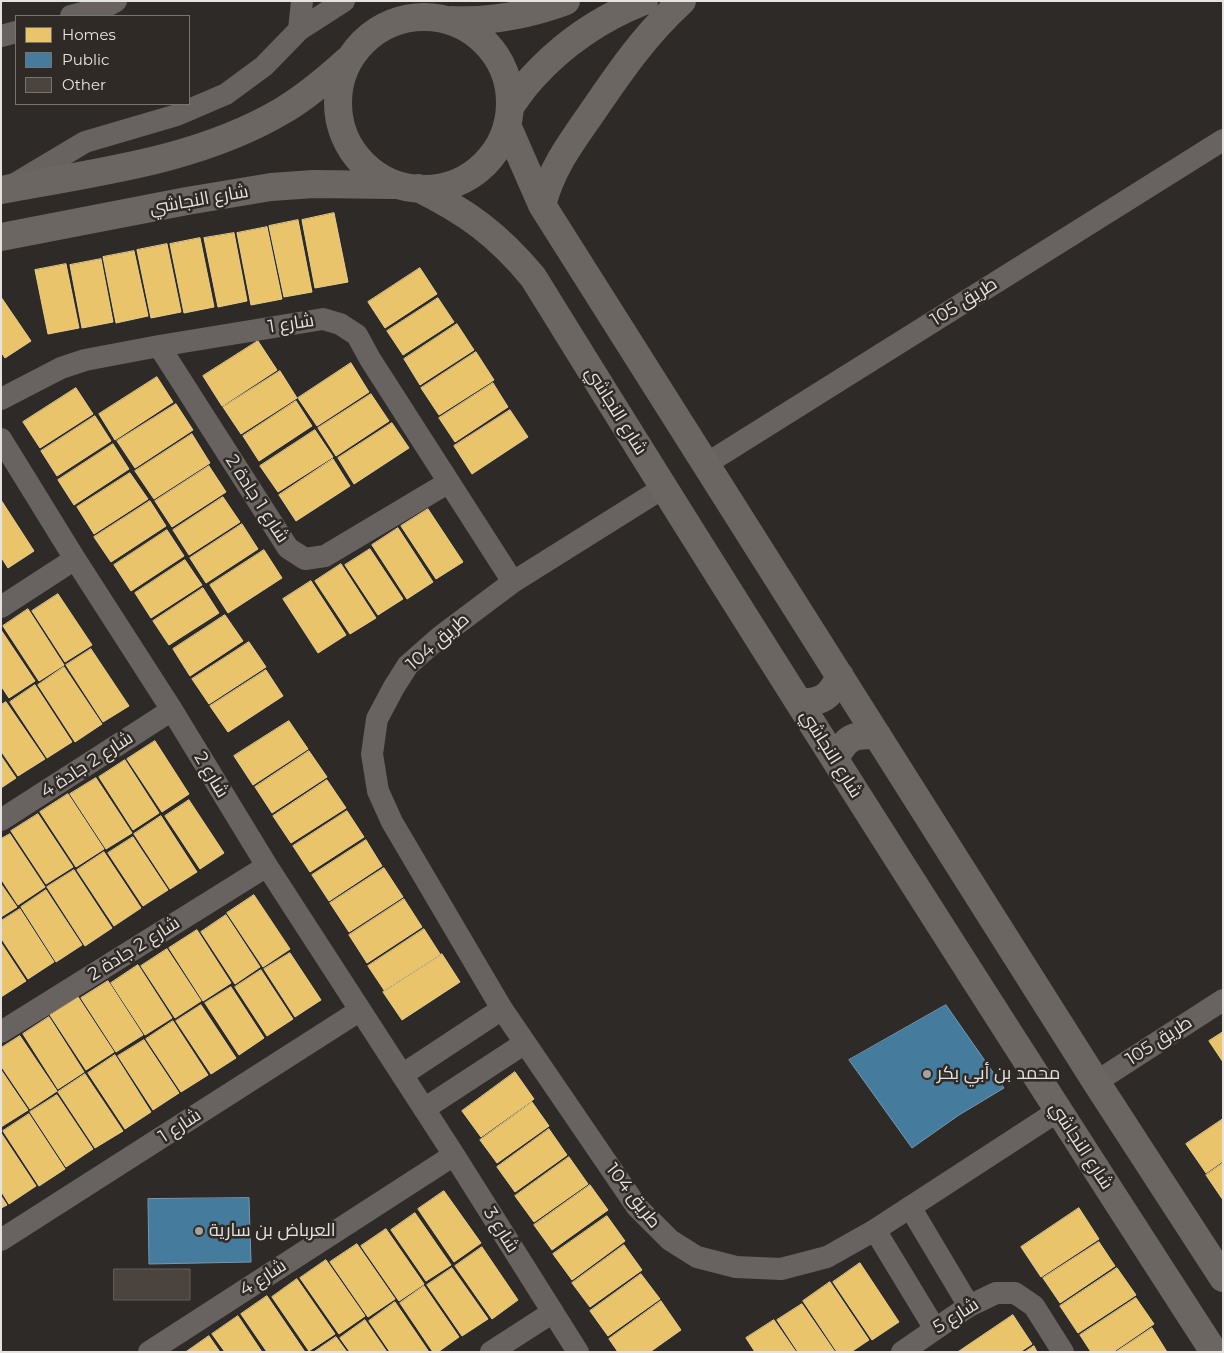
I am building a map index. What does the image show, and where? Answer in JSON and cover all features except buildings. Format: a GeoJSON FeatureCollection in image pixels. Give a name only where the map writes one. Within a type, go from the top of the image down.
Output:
{"type":"FeatureCollection","features":[{"type":"Feature","properties":{"kind":"main road"},"geometry":{"type":"LineString","coordinates":[[4,189],[167,158],[246,130],[283,111],[317,88],[348,60],[374,32],[390,23],[409,18],[428,17],[446,20],[496,20],[520,16],[566,1]]}},
{"type":"Feature","properties":{"kind":"main road"},"geometry":{"type":"LineString","coordinates":[[508,116],[532,78],[558,52],[588,29],[620,11],[644,1]]}},
{"type":"Feature","properties":{"kind":"main road"},"geometry":{"type":"LineString","coordinates":[[542,205],[557,162],[626,62],[644,39],[682,1]]}},
{"type":"Feature","properties":{"kind":"main road"},"geometry":{"type":"LineString","coordinates":[[348,60],[341,78],[338,97],[339,116],[344,135],[353,152],[366,166],[382,177],[408,187],[437,188],[456,182],[474,173],[488,160],[500,144],[508,116],[508,88],[503,70],[494,52],[465,27],[446,20]]}},
{"type":"Feature","properties":{"kind":"main road"},"geometry":{"type":"LineString","coordinates":[[508,116],[542,205],[1096,1082],[1223,1278]]}},
{"type":"Feature","properties":{"kind":"main road","name":"شارع النجاشي"},"geometry":{"type":"LineString","coordinates":[[1,237],[187,201],[271,188],[314,184],[408,187],[444,201],[470,216],[493,234],[533,277],[663,488],[1058,1111],[1214,1352]]}},
{"type":"Feature","properties":{"kind":"main road"},"geometry":{"type":"LineString","coordinates":[[799,702],[813,703],[824,698],[832,690],[840,676]]}},
{"type":"Feature","properties":{"kind":"main road"},"geometry":{"type":"LineString","coordinates":[[835,759],[843,744],[853,736],[864,734],[877,735]]}},
{"type":"Feature","properties":{"kind":"street"},"geometry":{"type":"LineString","coordinates":[[75,15],[105,7],[116,1]]}},
{"type":"Feature","properties":{"kind":"street"},"geometry":{"type":"LineString","coordinates":[[299,30],[302,1]]}},
{"type":"Feature","properties":{"kind":"street"},"geometry":{"type":"LineString","coordinates":[[4,189],[85,142],[177,115],[226,94],[264,66],[299,30],[344,1]]}},
{"type":"Feature","properties":{"kind":"street"},"geometry":{"type":"LineString","coordinates":[[1,36],[15,32]]}},
{"type":"Feature","properties":{"kind":"street","name":"طريق 105"},"geometry":{"type":"LineString","coordinates":[[706,464],[1223,140]]}},
{"type":"Feature","properties":{"kind":"street","name":"شارع 1"},"geometry":{"type":"LineString","coordinates":[[1,399],[60,368],[85,360],[324,319],[340,324],[357,335],[370,359],[512,582]]}},
{"type":"Feature","properties":{"kind":"street","name":"شارع 1 جادة 2"},"geometry":{"type":"LineString","coordinates":[[159,346],[288,548],[305,559],[325,556],[449,482]]}},
{"type":"Feature","properties":{"kind":"street","name":"شارع 2"},"geometry":{"type":"LineString","coordinates":[[1,439],[172,710],[267,866],[424,1109]]}},
{"type":"Feature","properties":{"kind":"street","name":"طريق 104"},"geometry":{"type":"LineString","coordinates":[[663,488],[512,582],[441,636],[408,666],[377,719],[372,754],[378,791],[392,822],[502,1009],[637,1207],[670,1240],[697,1257],[736,1267],[781,1269],[827,1257],[875,1230],[1058,1111]]}},
{"type":"Feature","properties":{"kind":"street"},"geometry":{"type":"LineString","coordinates":[[1,607],[75,559]]}},
{"type":"Feature","properties":{"kind":"street","name":"شارع 2 جادة 4"},"geometry":{"type":"LineString","coordinates":[[1,820],[172,710]]}},
{"type":"Feature","properties":{"kind":"street","name":"شارع 2 جادة 2"},"geometry":{"type":"LineString","coordinates":[[1,1032],[267,866]]}},
{"type":"Feature","properties":{"kind":"street","name":"طريق 105"},"geometry":{"type":"LineString","coordinates":[[1096,1082],[1223,1000]]}},
{"type":"Feature","properties":{"kind":"street"},"geometry":{"type":"LineString","coordinates":[[402,1075],[502,1009]]}},
{"type":"Feature","properties":{"kind":"street","name":"شارع 1"},"geometry":{"type":"LineString","coordinates":[[1,1240],[359,1010]]}},
{"type":"Feature","properties":{"kind":"street"},"geometry":{"type":"LineString","coordinates":[[424,1109],[524,1043]]}},
{"type":"Feature","properties":{"kind":"street","name":"شارع 3"},"geometry":{"type":"LineString","coordinates":[[424,1109],[578,1352]]}},
{"type":"Feature","properties":{"kind":"street","name":"شارع 4"},"geometry":{"type":"LineString","coordinates":[[149,1352],[454,1155]]}},
{"type":"Feature","properties":{"kind":"street"},"geometry":{"type":"LineString","coordinates":[[910,1207],[970,1306]]}},
{"type":"Feature","properties":{"kind":"street"},"geometry":{"type":"LineString","coordinates":[[875,1230],[935,1329]]}},
{"type":"Feature","properties":{"kind":"street","name":"شارع 5"},"geometry":{"type":"LineString","coordinates":[[902,1352],[970,1306],[996,1293],[1015,1293],[1034,1306],[1063,1352]]}},
{"type":"Feature","properties":{"kind":"street"},"geometry":{"type":"LineString","coordinates":[[491,1352],[553,1312]]}},
{"type":"Feature","properties":{"kind":"place","name":"محمد بن أبي بكر"},"geometry":{"type":"Point","coordinates":[927,1074]}},
{"type":"Feature","properties":{"kind":"place","name":"العرباض بن سارية"},"geometry":{"type":"Point","coordinates":[199,1231]}}]}
